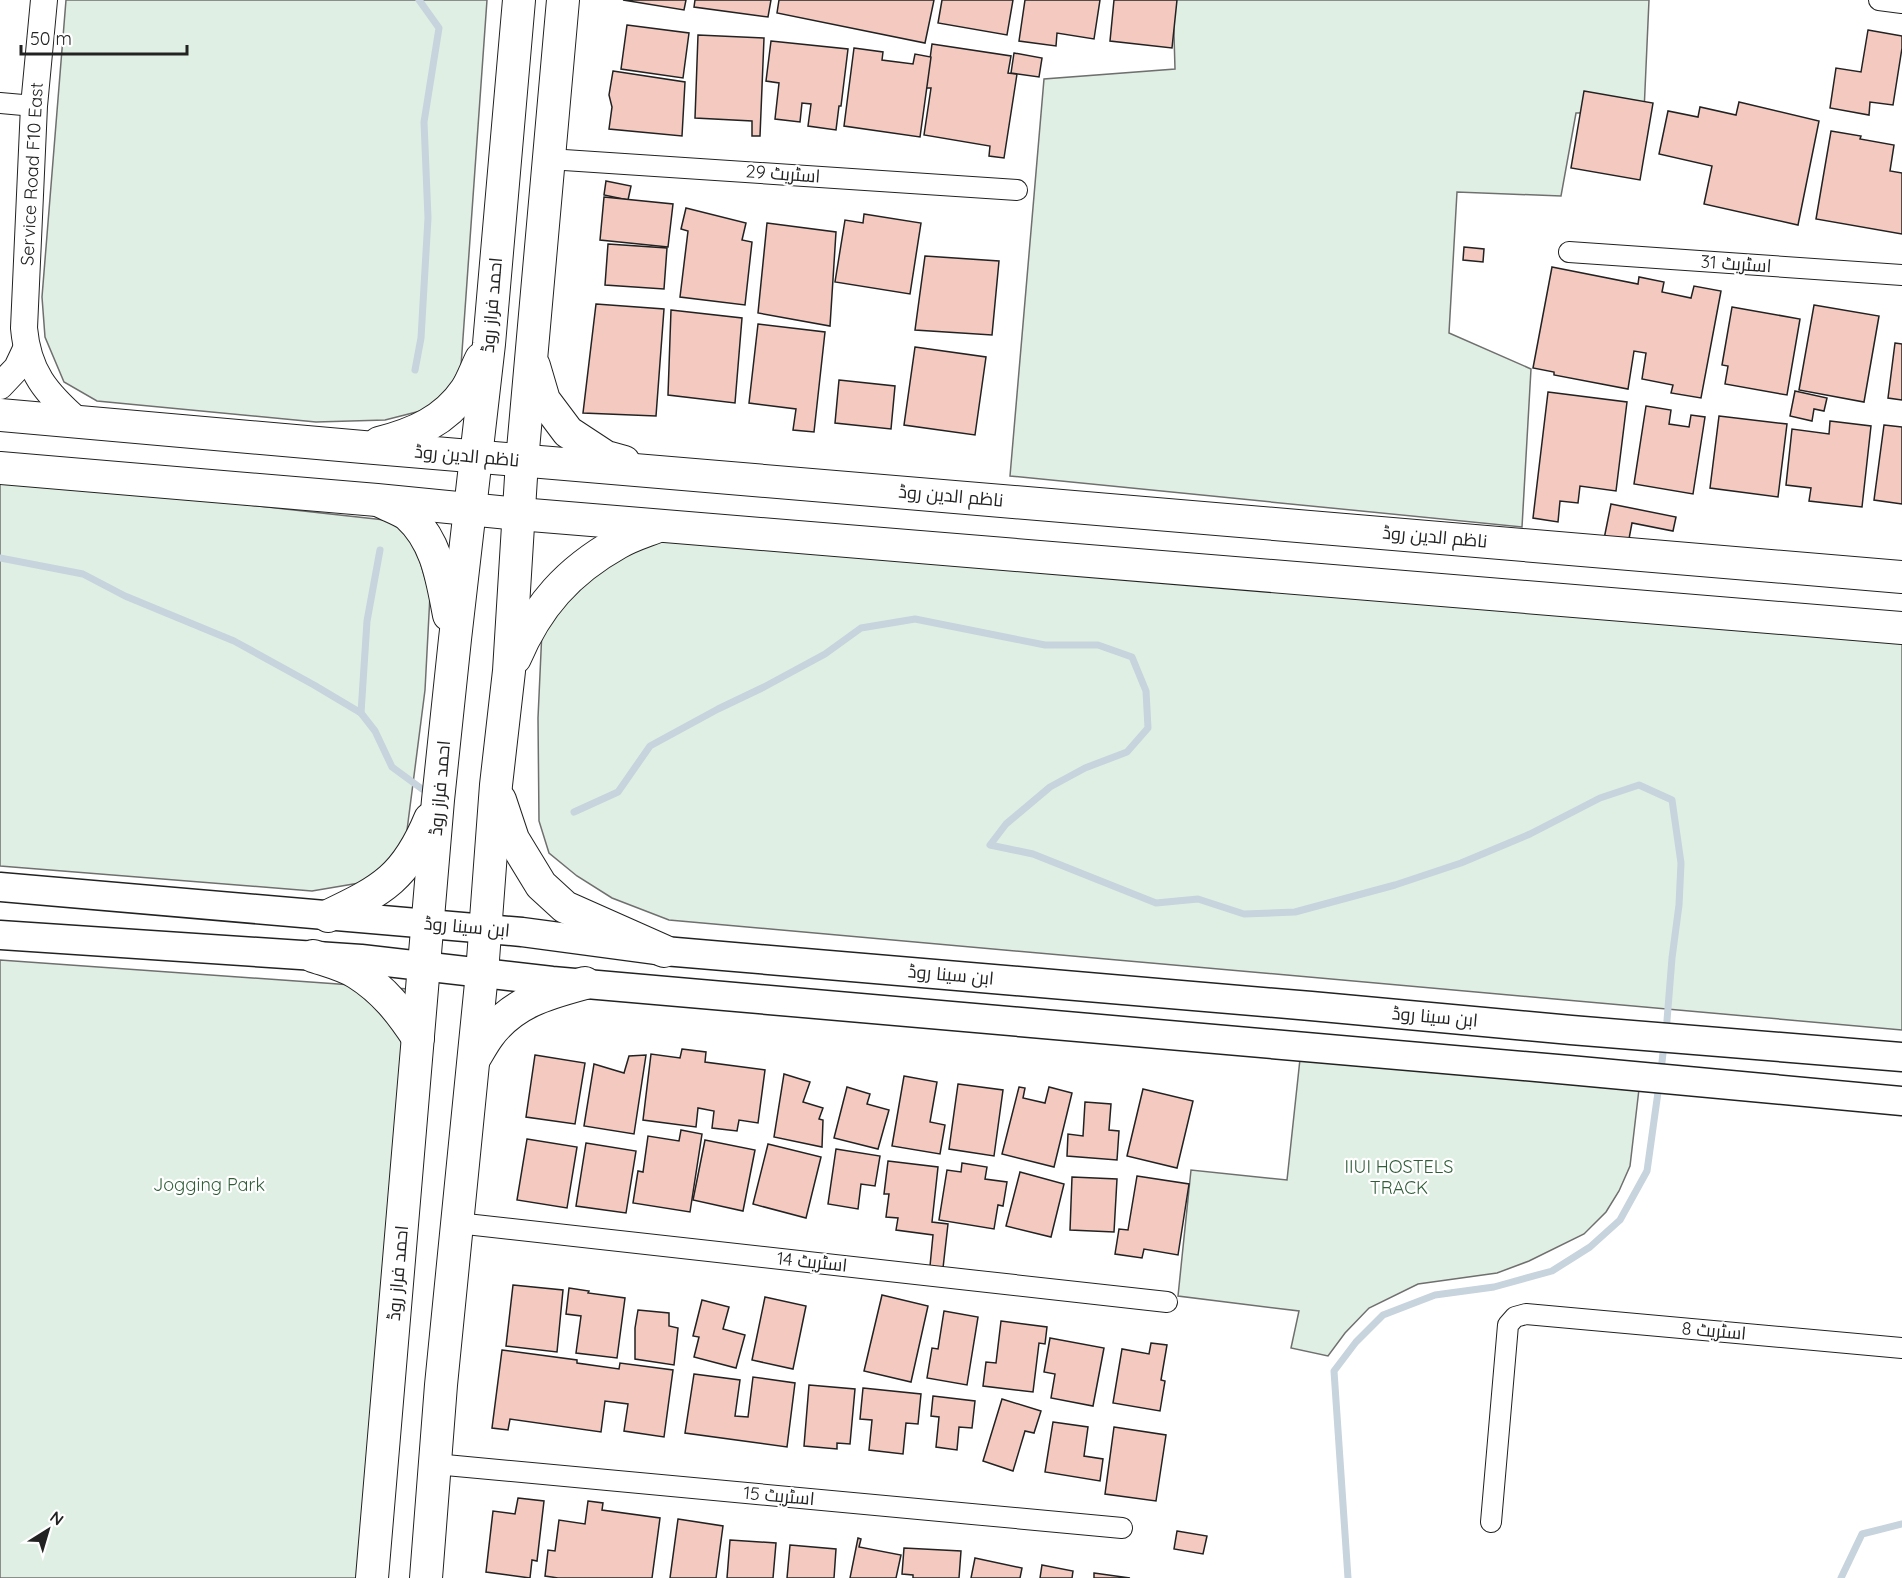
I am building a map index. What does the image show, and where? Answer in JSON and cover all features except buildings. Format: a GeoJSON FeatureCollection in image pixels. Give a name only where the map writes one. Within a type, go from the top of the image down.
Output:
{"type":"FeatureCollection","features":[{"type":"Feature","properties":{"kind":"main road","name":"احمد فراز روڈ"},"geometry":{"type":"LineString","coordinates":[[372,1578],[438,800],[454,639],[489,344],[519,0]]}},
{"type":"Feature","properties":{"kind":"main road"},"geometry":{"type":"LineString","coordinates":[[426,1578],[457,1223],[482,973],[496,785],[509,672],[522,461],[563,0]]}},
{"type":"Feature","properties":{"kind":"main road"},"geometry":{"type":"LineString","coordinates":[[363,447],[406,436],[443,416],[466,389],[489,344]]}},
{"type":"Feature","properties":{"kind":"main road"},"geometry":{"type":"LineString","coordinates":[[532,357],[544,400],[568,432],[606,457],[660,472]]}},
{"type":"Feature","properties":{"kind":"main road","name":"ناظم الدین روڈ"},"geometry":{"type":"LineString","coordinates":[[0,415],[1902,577]]}},
{"type":"Feature","properties":{"kind":"main road"},"geometry":{"type":"LineString","coordinates":[[0,468],[470,510],[1902,628]]}},
{"type":"Feature","properties":{"kind":"main road"},"geometry":{"type":"LineString","coordinates":[[377,500],[406,514],[428,538],[438,564],[454,639]]}},
{"type":"Feature","properties":{"kind":"main road"},"geometry":{"type":"LineString","coordinates":[[509,672],[526,632],[551,596],[582,566],[619,542],[660,525]]}},
{"type":"Feature","properties":{"kind":"main road"},"geometry":{"type":"LineString","coordinates":[[496,785],[513,839],[541,885],[565,907],[664,951]]}},
{"type":"Feature","properties":{"kind":"main road"},"geometry":{"type":"LineString","coordinates":[[328,916],[364,899],[394,878],[418,846],[438,800]]}},
{"type":"Feature","properties":{"kind":"main road","name":"ابن سینا روڈ"},"geometry":{"type":"LineString","coordinates":[[0,887],[522,932],[664,951],[1902,1057]]}},
{"type":"Feature","properties":{"kind":"main road"},"geometry":{"type":"LineString","coordinates":[[185,947],[186,903]]}},
{"type":"Feature","properties":{"kind":"main road"},"geometry":{"type":"LineString","coordinates":[[0,935],[361,959],[482,973],[1902,1101]]}},
{"type":"Feature","properties":{"kind":"main road"},"geometry":{"type":"LineString","coordinates":[[314,956],[356,972],[373,985],[403,1014],[418,1038]]}},
{"type":"Feature","properties":{"kind":"main road"},"geometry":{"type":"LineString","coordinates":[[473,1062],[489,1035],[510,1012],[544,994],[585,982]]}},
{"type":"Feature","properties":{"kind":"main road"},"geometry":{"type":"LineString","coordinates":[[1306,1047],[1311,1006]]}},
{"type":"Feature","properties":{"kind":"street","name":"Service Road F10 East"},"geometry":{"type":"LineString","coordinates":[[44,0],[34,106],[24,328],[26,349],[36,374],[53,399],[78,421]]}},
{"type":"Feature","properties":{"kind":"street"},"geometry":{"type":"LineString","coordinates":[[1879,0],[1902,3]]}},
{"type":"Feature","properties":{"kind":"street"},"geometry":{"type":"LineString","coordinates":[[0,104],[34,106]]}},
{"type":"Feature","properties":{"kind":"street","name":"اسٹریٹ 29"},"geometry":{"type":"LineString","coordinates":[[549,159],[1017,190]]}},
{"type":"Feature","properties":{"kind":"street","name":"اسٹریٹ 31"},"geometry":{"type":"LineString","coordinates":[[1569,252],[1902,275]]}},
{"type":"Feature","properties":{"kind":"street"},"geometry":{"type":"LineString","coordinates":[[0,386],[17,368],[26,349]]}},
{"type":"Feature","properties":{"kind":"street","name":"اسٹریٹ 14"},"geometry":{"type":"LineString","coordinates":[[457,1223],[1167,1302]]}},
{"type":"Feature","properties":{"kind":"street","name":"اسٹریٹ 8"},"geometry":{"type":"LineString","coordinates":[[1491,1522],[1508,1325],[1515,1317],[1526,1314],[1902,1348]]}},
{"type":"Feature","properties":{"kind":"street","name":"اسٹریٹ 15"},"geometry":{"type":"LineString","coordinates":[[435,1464],[1122,1528]]}},
{"type":"Feature","properties":{"kind":"green space"},"geometry":{"type":"Polygon","coordinates":[[[66,0],[487,0],[461,366],[440,406],[385,420],[316,422],[97,401],[64,382],[45,337],[42,297],[66,0]]]}},
{"type":"Feature","properties":{"kind":"green space"},"geometry":{"type":"Polygon","coordinates":[[[1173,0],[1649,0],[1644,112],[1576,113],[1561,196],[1457,192],[1449,333],[1531,369],[1522,527],[1010,476],[1044,79],[1175,69],[1173,0]]]}},
{"type":"Feature","properties":{"kind":"green space"},"geometry":{"type":"Polygon","coordinates":[[[0,480],[85,487],[403,522],[413,538],[430,595],[425,690],[406,838],[377,880],[312,891],[0,866],[0,480]]]}},
{"type":"Feature","properties":{"kind":"green space"},"geometry":{"type":"Polygon","coordinates":[[[651,537],[1902,640],[1902,1030],[669,920],[612,898],[577,876],[549,853],[539,821],[538,718],[542,630],[592,567],[651,537]]]}},
{"type":"Feature","properties":{"kind":"green space","name":"Jogging Park"},"geometry":{"type":"Polygon","coordinates":[[[0,960],[436,991],[385,1578],[0,1578],[0,960]]]}},
{"type":"Feature","properties":{"kind":"green space","name":"IIUI HOSTELS TRACK"},"geometry":{"type":"Polygon","coordinates":[[[1300,1059],[1639,1089],[1630,1166],[1619,1191],[1606,1212],[1584,1234],[1529,1261],[1497,1273],[1418,1284],[1369,1308],[1345,1333],[1328,1356],[1291,1348],[1299,1311],[1178,1296],[1191,1170],[1287,1180],[1300,1059]]]}},
{"type":"Feature","properties":{"kind":"waterway"},"geometry":{"type":"LineString","coordinates":[[415,370],[421,338],[428,218],[424,122],[439,28],[419,0]]}},
{"type":"Feature","properties":{"kind":"waterway"},"geometry":{"type":"LineString","coordinates":[[361,713],[367,621],[380,550]]}},
{"type":"Feature","properties":{"kind":"waterway"},"geometry":{"type":"LineString","coordinates":[[0,558],[83,574],[125,596],[234,641],[361,713],[375,731],[392,767],[422,789]]}},
{"type":"Feature","properties":{"kind":"waterway"},"geometry":{"type":"LineString","coordinates":[[574,812],[618,792],[650,746],[825,654],[861,628],[915,619],[1045,645],[1098,645],[1132,657],[1146,691],[1148,728],[1127,752],[1085,768],[1050,787],[1006,824],[990,845],[1033,854],[1156,903],[1198,899],[1244,914],[1295,912],[1395,885],[1461,863],[1530,834],[1600,798],[1639,785],[1672,800],[1681,863],[1666,1033]]}},
{"type":"Feature","properties":{"kind":"waterway"},"geometry":{"type":"LineString","coordinates":[[1661,1071],[1664,1044]]}},
{"type":"Feature","properties":{"kind":"waterway"},"geometry":{"type":"LineString","coordinates":[[1348,1578],[1334,1371],[1356,1342],[1383,1315],[1435,1295],[1494,1287],[1552,1271],[1590,1247],[1620,1220],[1647,1171],[1659,1085]]}},
{"type":"Feature","properties":{"kind":"waterway"},"geometry":{"type":"LineString","coordinates":[[1841,1578],[1862,1534],[1902,1524]]}}]}
